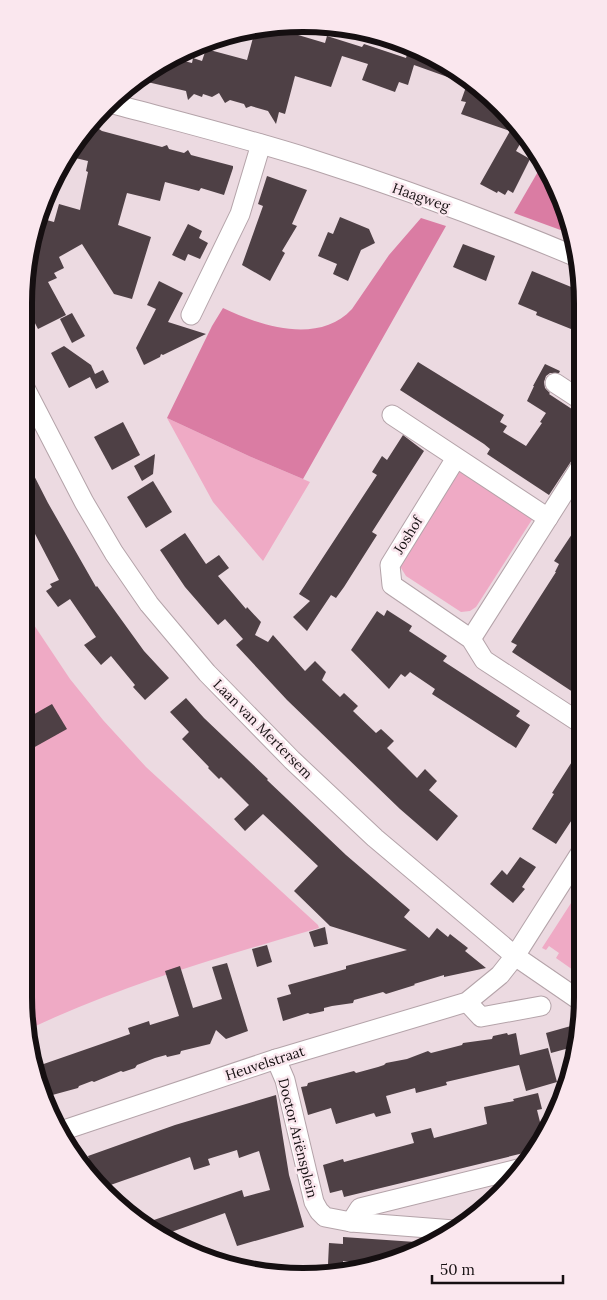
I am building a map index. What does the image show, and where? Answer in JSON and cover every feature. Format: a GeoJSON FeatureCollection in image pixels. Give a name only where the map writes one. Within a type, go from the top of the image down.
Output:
{"type":"FeatureCollection","features":[{"type":"Feature","properties":{"kind":"street","name":"Haagweg"},"geometry":{"type":"LineString","coordinates":[[119,105],[261,144],[355,174],[463,212],[570,255]]}},
{"type":"Feature","properties":{"kind":"street"},"geometry":{"type":"LineString","coordinates":[[191,315],[240,214],[261,144]]}},
{"type":"Feature","properties":{"kind":"street"},"geometry":{"type":"LineString","coordinates":[[555,383],[574,395]]}},
{"type":"Feature","properties":{"kind":"street","name":"Laan van Mertersem"},"geometry":{"type":"LineString","coordinates":[[32,401],[98,528],[140,592],[182,645],[227,694],[325,793],[421,879],[515,956],[574,997]]}},
{"type":"Feature","properties":{"kind":"street"},"geometry":{"type":"LineString","coordinates":[[392,415],[548,518]]}},
{"type":"Feature","properties":{"kind":"street","name":"Joshof"},"geometry":{"type":"LineString","coordinates":[[456,458],[390,565],[392,585],[471,639],[484,660],[574,719]]}},
{"type":"Feature","properties":{"kind":"street"},"geometry":{"type":"LineString","coordinates":[[471,639],[574,478]]}},
{"type":"Feature","properties":{"kind":"street","name":"Heuvelstraat"},"geometry":{"type":"LineString","coordinates":[[67,1129],[276,1059],[467,1002],[500,974],[515,956],[574,863]]}},
{"type":"Feature","properties":{"kind":"street"},"geometry":{"type":"LineString","coordinates":[[467,1002],[481,1017],[541,1006]]}},
{"type":"Feature","properties":{"kind":"street","name":"Doctor Ariënsplein"},"geometry":{"type":"LineString","coordinates":[[276,1059],[285,1080],[314,1202],[318,1211],[325,1217],[352,1222],[442,1229]]}},
{"type":"Feature","properties":{"kind":"street"},"geometry":{"type":"LineString","coordinates":[[352,1222],[360,1208],[510,1171]]}},
{"type":"Feature","properties":{"kind":"shaded area"},"geometry":{"type":"Polygon","coordinates":[[[539,170],[554,200],[565,231],[514,213],[539,170]]]}},
{"type":"Feature","properties":{"kind":"shaded area"},"geometry":{"type":"Polygon","coordinates":[[[421,218],[446,226],[303,479],[167,418],[212,326],[223,308],[271,326],[289,329],[323,327],[338,320],[352,309],[389,255],[421,218]]]}},
{"type":"Feature","properties":{"kind":"shaded area"},"geometry":{"type":"Polygon","coordinates":[[[167,418],[310,482],[263,561],[213,502],[167,418]]]}},
{"type":"Feature","properties":{"kind":"shaded area"},"geometry":{"type":"Polygon","coordinates":[[[458,472],[467,472],[535,515],[476,607],[470,611],[461,612],[406,576],[401,568],[401,560],[453,475],[458,472]]]}},
{"type":"Feature","properties":{"kind":"shaded area"},"geometry":{"type":"Polygon","coordinates":[[[32,622],[70,679],[103,720],[146,767],[318,925],[319,928],[208,961],[136,985],[34,1027],[32,996],[32,622]]]}},
{"type":"Feature","properties":{"kind":"shaded area"},"geometry":{"type":"Polygon","coordinates":[[[574,901],[574,971],[556,958],[559,953],[549,946],[546,950],[542,948],[574,901]]]}},
{"type":"Feature","properties":{"kind":"building"},"geometry":{"type":"Polygon","coordinates":[[[291,33],[325,43],[327,36],[362,47],[364,44],[406,58],[407,53],[456,80],[414,65],[408,85],[399,82],[395,92],[362,80],[368,64],[342,56],[331,87],[295,76],[285,114],[279,112],[276,124],[268,111],[251,106],[246,108],[244,104],[230,100],[225,103],[219,93],[212,97],[203,94],[202,97],[194,94],[188,100],[186,91],[148,82],[183,61],[192,63],[193,58],[202,61],[205,51],[209,50],[247,60],[253,38],[291,33]]]}},
{"type":"Feature","properties":{"kind":"building"},"geometry":{"type":"Polygon","coordinates":[[[466,87],[495,112],[521,143],[516,151],[530,159],[513,193],[508,190],[505,195],[498,191],[497,193],[480,184],[510,131],[461,114],[466,102],[461,101],[466,87]]]}},
{"type":"Feature","properties":{"kind":"building"},"geometry":{"type":"Polygon","coordinates":[[[98,128],[102,131],[162,147],[167,145],[169,149],[184,153],[188,150],[191,155],[233,166],[233,168],[224,195],[201,188],[199,191],[165,182],[160,201],[127,193],[118,225],[151,237],[132,299],[114,294],[82,244],[59,257],[64,268],[54,273],[57,278],[48,282],[66,315],[38,329],[32,317],[33,286],[38,251],[46,220],[54,222],[59,204],[80,210],[88,172],[86,171],[88,161],[75,158],[98,128]]]}},
{"type":"Feature","properties":{"kind":"building"},"geometry":{"type":"Polygon","coordinates":[[[267,176],[307,190],[292,224],[297,226],[282,251],[285,253],[270,281],[242,265],[263,206],[258,204],[267,176]]]}},
{"type":"Feature","properties":{"kind":"building"},"geometry":{"type":"Polygon","coordinates":[[[340,217],[369,229],[375,243],[361,250],[348,281],[333,274],[337,264],[318,256],[328,232],[333,234],[340,217]]]}},
{"type":"Feature","properties":{"kind":"building"},"geometry":{"type":"Polygon","coordinates":[[[188,224],[202,231],[199,238],[208,243],[200,259],[188,254],[185,261],[172,255],[188,224]]]}},
{"type":"Feature","properties":{"kind":"building"},"geometry":{"type":"Polygon","coordinates":[[[463,244],[495,256],[486,281],[453,267],[463,244]]]}},
{"type":"Feature","properties":{"kind":"building"},"geometry":{"type":"Polygon","coordinates":[[[532,271],[574,288],[574,330],[536,315],[537,312],[518,304],[532,271]]]}},
{"type":"Feature","properties":{"kind":"building"},"geometry":{"type":"Polygon","coordinates":[[[159,281],[183,293],[168,322],[206,334],[163,355],[161,354],[160,357],[144,365],[136,348],[156,309],[147,305],[159,281]]]}},
{"type":"Feature","properties":{"kind":"building"},"geometry":{"type":"Polygon","coordinates":[[[72,313],[85,336],[72,343],[60,319],[72,313]]]}},
{"type":"Feature","properties":{"kind":"building"},"geometry":{"type":"Polygon","coordinates":[[[64,346],[91,365],[95,374],[103,370],[109,382],[96,389],[90,377],[69,388],[51,353],[64,346]]]}},
{"type":"Feature","properties":{"kind":"building"},"geometry":{"type":"Polygon","coordinates":[[[418,362],[504,415],[500,422],[507,426],[503,432],[526,446],[542,423],[540,422],[546,413],[527,401],[545,364],[560,371],[559,373],[550,373],[546,376],[545,388],[549,394],[574,410],[574,458],[549,495],[487,454],[490,449],[484,444],[400,390],[418,362]]]}},
{"type":"Feature","properties":{"kind":"building"},"geometry":{"type":"Polygon","coordinates":[[[123,422],[140,455],[112,470],[94,437],[123,422]]]}},
{"type":"Feature","properties":{"kind":"building"},"geometry":{"type":"Polygon","coordinates":[[[403,435],[424,451],[372,532],[377,535],[344,587],[336,598],[331,595],[307,631],[293,617],[310,601],[299,594],[377,475],[372,472],[382,456],[387,460],[403,435]]]}},
{"type":"Feature","properties":{"kind":"building"},"geometry":{"type":"Polygon","coordinates":[[[155,454],[153,474],[142,481],[134,466],[155,454]]]}},
{"type":"Feature","properties":{"kind":"building"},"geometry":{"type":"Polygon","coordinates":[[[32,472],[96,587],[144,651],[169,678],[145,700],[133,687],[135,685],[111,656],[101,665],[84,645],[96,637],[70,599],[58,607],[46,591],[52,587],[50,584],[59,580],[34,532],[32,533],[32,472]]]}},
{"type":"Feature","properties":{"kind":"building"},"geometry":{"type":"Polygon","coordinates":[[[153,481],[172,512],[146,528],[127,497],[153,481]]]}},
{"type":"Feature","properties":{"kind":"building"},"geometry":{"type":"Polygon","coordinates":[[[574,531],[574,693],[512,652],[517,645],[511,642],[556,572],[559,564],[554,561],[574,531]]]}},
{"type":"Feature","properties":{"kind":"building"},"geometry":{"type":"Polygon","coordinates":[[[185,533],[206,564],[219,555],[229,568],[218,576],[246,609],[247,607],[261,622],[255,635],[268,642],[273,635],[305,671],[315,661],[326,672],[322,680],[340,697],[344,693],[358,706],[353,711],[376,733],[381,729],[394,741],[387,748],[417,778],[425,769],[437,781],[429,790],[458,816],[437,841],[400,809],[287,700],[236,645],[243,639],[225,619],[218,625],[185,587],[160,550],[185,533]]]}},
{"type":"Feature","properties":{"kind":"building"},"geometry":{"type":"Polygon","coordinates":[[[387,610],[412,626],[409,631],[447,656],[443,661],[520,711],[516,716],[530,725],[516,748],[432,694],[435,689],[410,672],[405,677],[401,674],[389,689],[351,650],[377,611],[384,616],[387,610]]]}},
{"type":"Feature","properties":{"kind":"building"},"geometry":{"type":"Polygon","coordinates":[[[186,698],[267,780],[346,855],[410,910],[404,917],[429,938],[437,928],[448,937],[450,934],[468,948],[465,951],[486,968],[444,977],[444,975],[386,994],[383,992],[354,1000],[353,1003],[324,1008],[324,1011],[308,1013],[283,1021],[277,998],[291,994],[288,985],[346,969],[346,966],[407,950],[330,926],[294,891],[318,866],[263,814],[245,831],[234,819],[249,805],[221,777],[219,779],[182,739],[189,732],[170,712],[186,698]]]}},
{"type":"Feature","properties":{"kind":"building"},"geometry":{"type":"Polygon","coordinates":[[[52,704],[67,729],[33,748],[32,715],[52,704]]]}},
{"type":"Feature","properties":{"kind":"building"},"geometry":{"type":"Polygon","coordinates":[[[574,759],[574,817],[556,844],[532,829],[554,794],[552,793],[574,759]]]}},
{"type":"Feature","properties":{"kind":"building"},"geometry":{"type":"Polygon","coordinates":[[[520,857],[536,867],[522,887],[525,889],[513,903],[490,884],[502,870],[507,875],[520,857]]]}},
{"type":"Feature","properties":{"kind":"building"},"geometry":{"type":"Polygon","coordinates":[[[325,927],[328,944],[314,947],[309,932],[325,927]]]}},
{"type":"Feature","properties":{"kind":"building"},"geometry":{"type":"Polygon","coordinates":[[[267,945],[272,962],[257,967],[252,949],[267,945]]]}},
{"type":"Feature","properties":{"kind":"building"},"geometry":{"type":"Polygon","coordinates":[[[227,963],[248,1031],[226,1039],[216,1030],[210,1044],[181,1051],[180,1054],[155,1058],[137,1065],[135,1068],[51,1095],[41,1065],[130,1034],[128,1028],[149,1021],[150,1025],[179,1016],[165,971],[180,966],[193,1008],[222,999],[212,967],[227,963]]]}},
{"type":"Feature","properties":{"kind":"building"},"geometry":{"type":"Polygon","coordinates":[[[573,1025],[569,1048],[551,1053],[546,1033],[573,1025]]]}},
{"type":"Feature","properties":{"kind":"building"},"geometry":{"type":"Polygon","coordinates":[[[507,1033],[508,1035],[516,1033],[520,1055],[548,1048],[557,1082],[526,1091],[519,1065],[446,1082],[447,1085],[416,1093],[415,1088],[386,1096],[391,1113],[376,1117],[374,1113],[336,1124],[331,1108],[308,1115],[301,1087],[307,1086],[308,1083],[354,1071],[356,1073],[386,1063],[407,1059],[428,1051],[431,1053],[462,1045],[463,1043],[492,1039],[493,1036],[507,1033]]]}},
{"type":"Feature","properties":{"kind":"building"},"geometry":{"type":"Polygon","coordinates":[[[538,1093],[542,1109],[537,1110],[541,1126],[524,1153],[344,1197],[342,1190],[330,1193],[323,1165],[343,1159],[344,1162],[414,1143],[411,1133],[431,1128],[434,1138],[487,1124],[484,1107],[514,1101],[513,1099],[538,1093]]]}},
{"type":"Feature","properties":{"kind":"building"},"geometry":{"type":"Polygon","coordinates":[[[276,1095],[289,1175],[304,1227],[237,1246],[225,1213],[170,1232],[151,1221],[242,1190],[244,1197],[270,1190],[259,1151],[239,1158],[237,1150],[208,1159],[210,1165],[194,1170],[190,1157],[110,1185],[90,1163],[88,1156],[175,1125],[276,1095]]]}},
{"type":"Feature","properties":{"kind":"building"},"geometry":{"type":"Polygon","coordinates":[[[343,1237],[418,1242],[374,1258],[356,1262],[343,1261],[343,1264],[340,1265],[328,1264],[329,1243],[343,1244],[343,1237]]]}}]}
